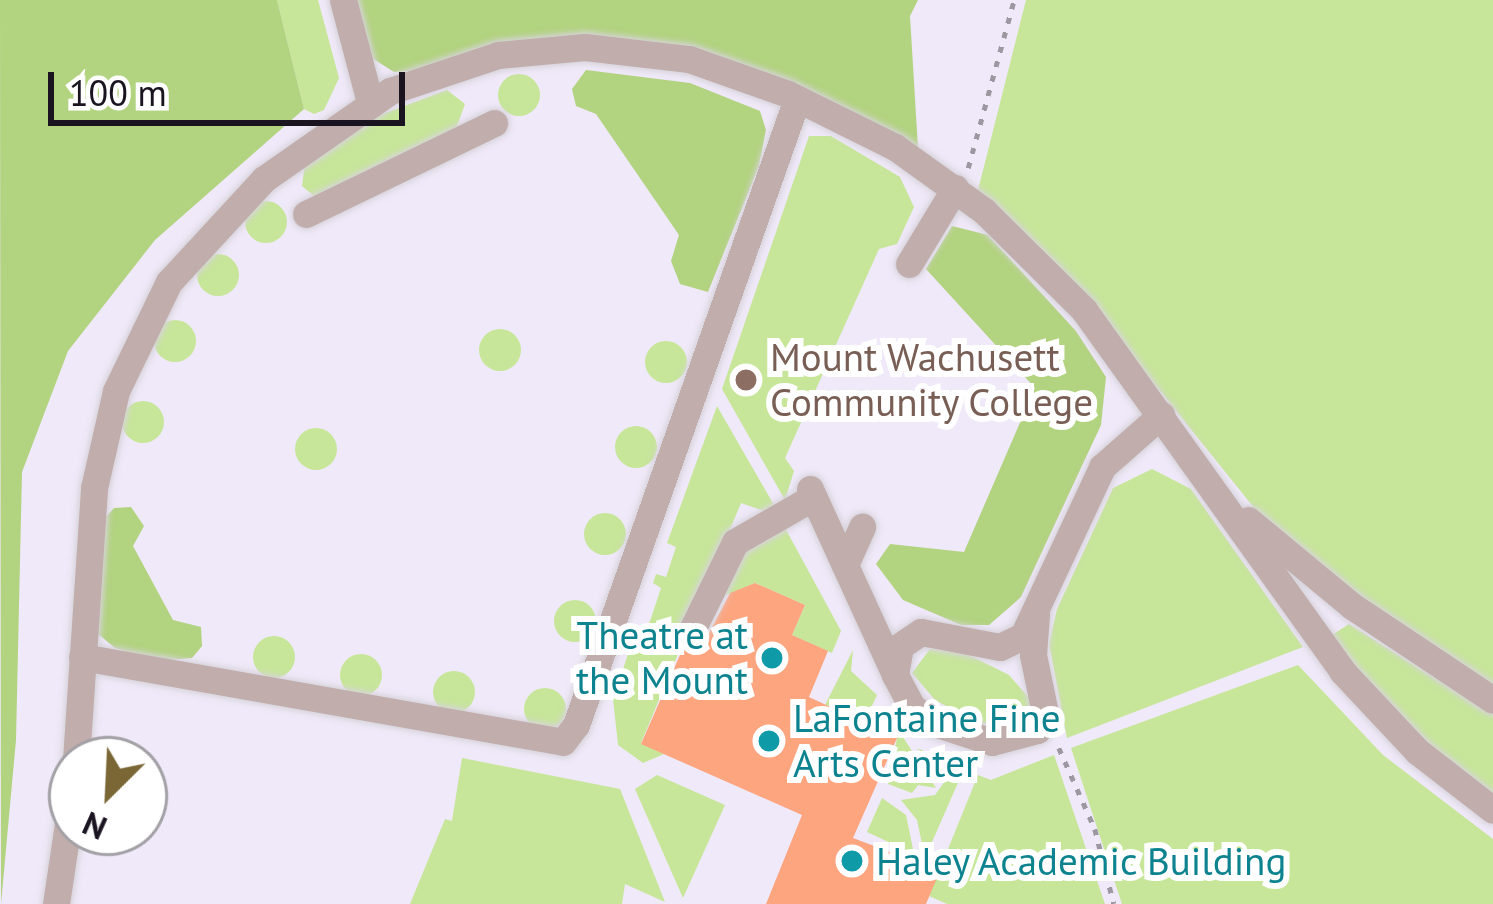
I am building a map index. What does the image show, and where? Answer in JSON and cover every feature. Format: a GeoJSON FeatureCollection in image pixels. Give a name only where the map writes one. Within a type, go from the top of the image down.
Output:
{"type":"FeatureCollection","features":[{"type":"Feature","properties":{"kind":"lane"},"geometry":{"type":"LineString","coordinates":[[343,0],[370,102]]}},
{"type":"Feature","properties":{"kind":"lane"},"geometry":{"type":"LineString","coordinates":[[77,736],[94,488],[116,392],[139,334],[218,223],[289,158],[370,102],[461,64],[585,47],[689,59],[797,98],[895,147],[955,188],[1057,279],[1161,415],[1342,671],[1418,752],[1493,809]]}},
{"type":"Feature","properties":{"kind":"lane"},"geometry":{"type":"LineString","coordinates":[[82,657],[563,742],[797,98]]}},
{"type":"Feature","properties":{"kind":"lane"},"geometry":{"type":"LineString","coordinates":[[306,214],[494,123]]}},
{"type":"Feature","properties":{"kind":"lane"},"geometry":{"type":"LineString","coordinates":[[909,264],[955,188]]}},
{"type":"Feature","properties":{"kind":"lane"},"geometry":{"type":"LineString","coordinates":[[864,597],[890,622],[921,632],[982,645],[1013,644],[1036,614],[1102,467],[1161,415]]}},
{"type":"Feature","properties":{"kind":"lane"},"geometry":{"type":"LineString","coordinates":[[1206,479],[1352,606],[1493,700]]}},
{"type":"Feature","properties":{"kind":"lane"},"geometry":{"type":"LineString","coordinates":[[691,632],[735,542],[810,494],[864,597],[895,675],[912,706],[934,723],[992,742],[1037,730],[1045,697],[1033,656],[1036,614]]}},
{"type":"Feature","properties":{"kind":"lane"},"geometry":{"type":"LineString","coordinates":[[845,565],[862,527]]}},
{"type":"Feature","properties":{"kind":"lane"},"geometry":{"type":"LineString","coordinates":[[895,675],[900,646],[921,632]]}},
{"type":"Feature","properties":{"kind":"lane"},"geometry":{"type":"LineString","coordinates":[[982,645],[1026,670],[1045,697]]}},
{"type":"Feature","properties":{"kind":"lane"},"geometry":{"type":"LineString","coordinates":[[56,904],[63,856]]}},
{"type":"Feature","properties":{"kind":"path"},"geometry":{"type":"LineString","coordinates":[[955,188],[972,162],[1014,0]]}},
{"type":"Feature","properties":{"kind":"path"},"geometry":{"type":"LineString","coordinates":[[1059,748],[1095,829],[1114,904]]}},
{"type":"Feature","properties":{"kind":"shaded area","name":"Mount Wachusett Community College"},"geometry":{"type":"Polygon","coordinates":[[[0,0],[1493,0],[1493,904],[0,904],[0,0]]]}},
{"type":"Feature","properties":{"kind":"green space"},"geometry":{"type":"Polygon","coordinates":[[[0,0],[277,0],[304,109],[155,240],[68,351],[22,472],[16,740],[1,904],[0,0]]]}},
{"type":"Feature","properties":{"kind":"green space"},"geometry":{"type":"Polygon","coordinates":[[[277,0],[318,0],[339,78],[324,110],[314,114],[304,109],[277,0]]]}},
{"type":"Feature","properties":{"kind":"green space"},"geometry":{"type":"Polygon","coordinates":[[[350,0],[918,0],[910,16],[918,148],[692,53],[394,72],[364,53],[350,0]]]}},
{"type":"Feature","properties":{"kind":"green space"},"geometry":{"type":"Polygon","coordinates":[[[1026,0],[1493,0],[1493,691],[1377,617],[1259,514],[1074,284],[977,194],[1026,0]]]}},
{"type":"Feature","properties":{"kind":"green space"},"geometry":{"type":"Polygon","coordinates":[[[586,70],[690,83],[760,111],[766,130],[759,166],[708,292],[680,284],[671,261],[679,235],[596,114],[576,106],[572,89],[586,70]]]}},
{"type":"Feature","properties":{"kind":"green space"},"geometry":{"type":"Polygon","coordinates":[[[519,74],[534,80],[540,95],[534,110],[519,116],[504,110],[498,95],[504,80],[519,74]]]}},
{"type":"Feature","properties":{"kind":"green space"},"geometry":{"type":"Polygon","coordinates":[[[447,90],[465,104],[456,129],[314,196],[302,186],[305,163],[380,115],[447,90]]]}},
{"type":"Feature","properties":{"kind":"green space"},"geometry":{"type":"Polygon","coordinates":[[[809,136],[831,136],[900,177],[914,207],[897,244],[879,249],[785,458],[794,471],[785,500],[722,389],[809,136]]]}},
{"type":"Feature","properties":{"kind":"green space"},"geometry":{"type":"Polygon","coordinates":[[[266,201],[281,207],[287,222],[281,237],[266,243],[251,237],[245,222],[251,207],[266,201]]]}},
{"type":"Feature","properties":{"kind":"green space"},"geometry":{"type":"Polygon","coordinates":[[[952,226],[988,235],[1076,331],[1106,377],[1101,425],[1021,597],[989,625],[961,625],[903,600],[876,564],[890,544],[964,552],[1035,388],[926,269],[952,226]]]}},
{"type":"Feature","properties":{"kind":"green space"},"geometry":{"type":"Polygon","coordinates":[[[218,254],[233,260],[239,275],[233,290],[218,296],[203,290],[197,275],[203,260],[218,254]]]}},
{"type":"Feature","properties":{"kind":"green space"},"geometry":{"type":"Polygon","coordinates":[[[175,320],[190,326],[196,341],[190,356],[175,362],[160,356],[154,341],[160,326],[175,320]]]}},
{"type":"Feature","properties":{"kind":"green space"},"geometry":{"type":"Polygon","coordinates":[[[500,329],[515,335],[521,350],[515,365],[500,371],[485,365],[479,350],[485,335],[500,329]]]}},
{"type":"Feature","properties":{"kind":"green space"},"geometry":{"type":"Polygon","coordinates":[[[666,341],[681,347],[687,362],[681,377],[666,383],[651,377],[645,362],[651,347],[666,341]]]}},
{"type":"Feature","properties":{"kind":"green space"},"geometry":{"type":"Polygon","coordinates":[[[143,401],[158,407],[164,422],[158,437],[143,443],[128,437],[122,422],[128,407],[143,401]]]}},
{"type":"Feature","properties":{"kind":"green space"},"geometry":{"type":"Polygon","coordinates":[[[717,406],[774,505],[764,511],[741,503],[641,743],[664,754],[643,763],[618,745],[613,699],[631,645],[641,648],[661,588],[653,583],[656,574],[666,577],[676,547],[667,543],[717,406]]]}},
{"type":"Feature","properties":{"kind":"green space"},"geometry":{"type":"Polygon","coordinates":[[[636,426],[651,432],[657,447],[651,462],[636,468],[621,462],[615,447],[621,432],[636,426]]]}},
{"type":"Feature","properties":{"kind":"green space"},"geometry":{"type":"Polygon","coordinates":[[[316,428],[331,434],[337,449],[331,464],[316,470],[301,464],[295,449],[301,434],[316,428]]]}},
{"type":"Feature","properties":{"kind":"green space"},"geometry":{"type":"Polygon","coordinates":[[[1152,469],[1191,489],[1303,647],[1067,738],[1049,644],[1057,609],[1113,488],[1152,469]]]}},
{"type":"Feature","properties":{"kind":"green space"},"geometry":{"type":"Polygon","coordinates":[[[131,507],[144,526],[133,546],[173,620],[201,627],[202,646],[192,658],[157,661],[115,648],[91,628],[102,521],[114,508],[131,507]]]}},
{"type":"Feature","properties":{"kind":"green space"},"geometry":{"type":"Polygon","coordinates":[[[605,513],[620,519],[626,534],[620,549],[605,555],[590,549],[584,534],[590,519],[605,513]]]}},
{"type":"Feature","properties":{"kind":"green space"},"geometry":{"type":"Polygon","coordinates":[[[784,526],[841,631],[832,653],[792,635],[805,605],[755,583],[714,600],[740,552],[784,526]]]}},
{"type":"Feature","properties":{"kind":"green space"},"geometry":{"type":"Polygon","coordinates":[[[575,600],[590,606],[596,621],[590,636],[575,642],[560,636],[554,621],[560,606],[575,600]]]}},
{"type":"Feature","properties":{"kind":"green space"},"geometry":{"type":"Polygon","coordinates":[[[1349,624],[1493,715],[1493,800],[1420,743],[1329,637],[1349,624]]]}},
{"type":"Feature","properties":{"kind":"green space"},"geometry":{"type":"Polygon","coordinates":[[[274,636],[289,642],[295,657],[289,672],[274,678],[259,672],[253,657],[259,642],[274,636]]]}},
{"type":"Feature","properties":{"kind":"green space"},"geometry":{"type":"Polygon","coordinates":[[[930,649],[967,654],[1009,675],[1031,700],[1024,719],[980,724],[935,700],[912,673],[930,649]]]}},
{"type":"Feature","properties":{"kind":"green space"},"geometry":{"type":"Polygon","coordinates":[[[853,650],[851,671],[877,695],[871,708],[890,717],[936,788],[918,785],[912,793],[888,784],[897,738],[825,705],[853,650]]]}},
{"type":"Feature","properties":{"kind":"green space"},"geometry":{"type":"Polygon","coordinates":[[[361,654],[376,660],[382,675],[376,690],[361,696],[346,690],[340,675],[346,660],[361,654]]]}},
{"type":"Feature","properties":{"kind":"green space"},"geometry":{"type":"Polygon","coordinates":[[[1298,665],[1383,755],[1493,839],[1493,904],[1122,904],[1071,748],[1298,665]]]}},
{"type":"Feature","properties":{"kind":"green space"},"geometry":{"type":"Polygon","coordinates":[[[454,671],[469,677],[475,692],[469,707],[454,713],[439,707],[433,692],[439,677],[454,671]]]}},
{"type":"Feature","properties":{"kind":"green space"},"geometry":{"type":"Polygon","coordinates":[[[545,688],[560,694],[566,709],[560,724],[545,730],[530,724],[524,709],[530,694],[545,688]]]}},
{"type":"Feature","properties":{"kind":"green space"},"geometry":{"type":"Polygon","coordinates":[[[917,748],[964,769],[925,858],[917,820],[901,800],[935,795],[948,777],[917,748]]]}},
{"type":"Feature","properties":{"kind":"green space"},"geometry":{"type":"Polygon","coordinates":[[[1054,755],[1105,904],[947,904],[929,896],[978,775],[991,780],[1054,755]]]}},
{"type":"Feature","properties":{"kind":"green space"},"geometry":{"type":"Polygon","coordinates":[[[462,758],[620,789],[665,902],[625,884],[622,904],[410,904],[445,819],[452,821],[462,758]]]}},
{"type":"Feature","properties":{"kind":"green space"},"geometry":{"type":"Polygon","coordinates":[[[657,775],[725,805],[683,898],[635,789],[657,775]]]}},
{"type":"Feature","properties":{"kind":"green space"},"geometry":{"type":"Polygon","coordinates":[[[882,798],[906,815],[914,854],[867,832],[882,798]]]}},
{"type":"Feature","properties":{"kind":"building"},"geometry":{"type":"Polygon","coordinates":[[[755,583],[805,605],[792,635],[828,651],[809,697],[897,738],[853,838],[940,871],[926,904],[766,904],[802,815],[641,744],[683,648],[702,646],[730,593],[755,583]]]}},
{"type":"Feature","properties":{"kind":"place","name":"Mount Wachusett Community College"},"geometry":{"type":"Point","coordinates":[746,380]}},
{"type":"Feature","properties":{"kind":"place","name":"Theatre at the Mount"},"geometry":{"type":"Point","coordinates":[772,658]}},
{"type":"Feature","properties":{"kind":"place","name":"LaFontaine Fine Arts Center"},"geometry":{"type":"Point","coordinates":[769,741]}},
{"type":"Feature","properties":{"kind":"place","name":"Haley Academic Building"},"geometry":{"type":"Point","coordinates":[852,861]}}]}
